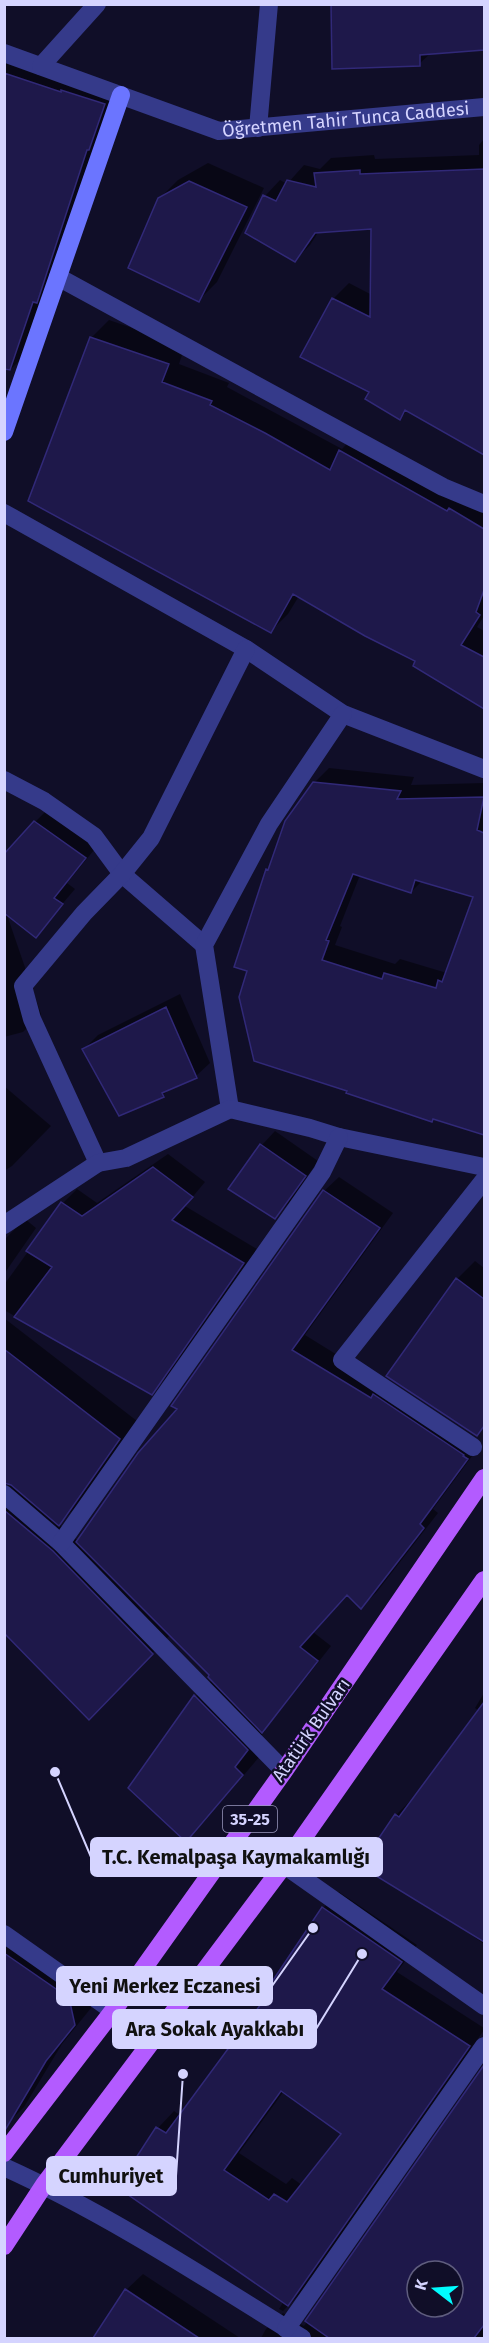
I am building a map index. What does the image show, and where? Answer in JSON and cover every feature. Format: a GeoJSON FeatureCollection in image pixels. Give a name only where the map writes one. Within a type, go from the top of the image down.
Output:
{"type":"FeatureCollection","features":[{"type":"Feature","properties":{"kind":"main road","name":"Atatürk Bulvarı"},"geometry":{"type":"LineString","coordinates":[[4,2152],[113,2011],[284,1771],[484,1478]]}},
{"type":"Feature","properties":{"kind":"main road","name":"35-25"},"geometry":{"type":"LineString","coordinates":[[4,2246],[44,2185],[284,1865],[484,1580]]}},
{"type":"Feature","properties":{"kind":"street"},"geometry":{"type":"LineString","coordinates":[[41,66],[97,4]]}},
{"type":"Feature","properties":{"kind":"street"},"geometry":{"type":"LineString","coordinates":[[258,128],[269,4]]}},
{"type":"Feature","properties":{"kind":"street","name":"Öğretmen Tahir Tunca Caddesi"},"geometry":{"type":"LineString","coordinates":[[4,53],[219,131],[484,107]]}},
{"type":"Feature","properties":{"kind":"street"},"geometry":{"type":"LineString","coordinates":[[4,432],[121,95]]}},
{"type":"Feature","properties":{"kind":"street"},"geometry":{"type":"LineString","coordinates":[[58,277],[443,487],[484,504]]}},
{"type":"Feature","properties":{"kind":"street"},"geometry":{"type":"LineString","coordinates":[[4,513],[246,649],[343,714],[484,769]]}},
{"type":"Feature","properties":{"kind":"street"},"geometry":{"type":"LineString","coordinates":[[98,1163],[32,1019],[23,986],[151,838],[246,649]]}},
{"type":"Feature","properties":{"kind":"street"},"geometry":{"type":"LineString","coordinates":[[230,1109],[204,945],[269,824],[343,714]]}},
{"type":"Feature","properties":{"kind":"street"},"geometry":{"type":"LineString","coordinates":[[4,780],[44,801],[94,836],[122,874],[204,945]]}},
{"type":"Feature","properties":{"kind":"street"},"geometry":{"type":"LineString","coordinates":[[4,1226],[98,1163],[126,1158],[230,1109],[339,1137],[484,1167]]}},
{"type":"Feature","properties":{"kind":"street"},"geometry":{"type":"LineString","coordinates":[[61,1543],[322,1172],[339,1137]]}},
{"type":"Feature","properties":{"kind":"street"},"geometry":{"type":"LineString","coordinates":[[473,1447],[342,1360],[484,1180]]}},
{"type":"Feature","properties":{"kind":"street"},"geometry":{"type":"LineString","coordinates":[[4,1494],[61,1543],[284,1771]]}},
{"type":"Feature","properties":{"kind":"street"},"geometry":{"type":"LineString","coordinates":[[284,1865],[484,2006]]}},
{"type":"Feature","properties":{"kind":"street"},"geometry":{"type":"LineString","coordinates":[[4,1934],[113,2011]]}},
{"type":"Feature","properties":{"kind":"street"},"geometry":{"type":"LineString","coordinates":[[4,2167],[44,2185],[190,2268],[294,2334],[484,2046]]}},
{"type":"Feature","properties":{"kind":"building"},"geometry":{"type":"Polygon","coordinates":[[[331,4],[484,4],[484,50],[420,55],[420,66],[332,69],[331,4]]]}},
{"type":"Feature","properties":{"kind":"building"},"geometry":{"type":"Polygon","coordinates":[[[4,73],[105,104],[89,150],[87,150],[37,303],[33,302],[10,370],[4,369],[4,73]]]}},
{"type":"Feature","properties":{"kind":"building"},"geometry":{"type":"Polygon","coordinates":[[[484,169],[484,455],[405,410],[400,420],[365,399],[369,392],[300,357],[332,298],[370,317],[371,229],[315,233],[295,262],[245,233],[263,195],[276,201],[287,180],[316,187],[314,173],[360,170],[360,174],[484,169]]]}},
{"type":"Feature","properties":{"kind":"building"},"geometry":{"type":"Polygon","coordinates":[[[189,181],[247,207],[199,302],[128,268],[158,198],[189,181]]]}},
{"type":"Feature","properties":{"kind":"building"},"geometry":{"type":"Polygon","coordinates":[[[90,337],[169,364],[162,382],[212,401],[210,405],[330,470],[339,450],[447,511],[449,508],[484,529],[484,590],[476,612],[480,615],[461,645],[484,657],[484,709],[413,666],[415,661],[365,636],[293,594],[271,633],[28,501],[90,337]]]}},
{"type":"Feature","properties":{"kind":"building"},"geometry":{"type":"Polygon","coordinates":[[[313,782],[401,791],[397,799],[484,797],[477,830],[484,833],[484,1135],[433,1119],[432,1122],[254,1061],[239,997],[247,971],[234,967],[266,869],[268,870],[285,821],[313,782]],[[353,874],[326,940],[329,941],[322,960],[382,979],[384,973],[436,988],[438,980],[442,982],[473,897],[415,880],[411,893],[353,874]]]}},
{"type":"Feature","properties":{"kind":"building"},"geometry":{"type":"Polygon","coordinates":[[[34,821],[86,858],[54,898],[63,904],[36,938],[4,913],[4,854],[34,821]]]}},
{"type":"Feature","properties":{"kind":"building"},"geometry":{"type":"Polygon","coordinates":[[[166,1007],[197,1078],[162,1093],[164,1097],[119,1116],[82,1049],[166,1007]]]}},
{"type":"Feature","properties":{"kind":"building"},"geometry":{"type":"Polygon","coordinates":[[[260,1144],[306,1176],[275,1219],[228,1189],[260,1144]]]}},
{"type":"Feature","properties":{"kind":"building"},"geometry":{"type":"Polygon","coordinates":[[[153,1167],[193,1197],[172,1220],[244,1263],[152,1395],[14,1317],[52,1267],[26,1251],[61,1202],[82,1216],[153,1167]]]}},
{"type":"Feature","properties":{"kind":"building"},"geometry":{"type":"Polygon","coordinates":[[[323,1190],[380,1228],[292,1350],[371,1398],[373,1394],[468,1459],[420,1524],[424,1528],[361,1609],[347,1595],[300,1647],[318,1661],[262,1733],[208,1677],[209,1675],[76,1542],[138,1453],[177,1409],[171,1406],[323,1190]]]}},
{"type":"Feature","properties":{"kind":"building"},"geometry":{"type":"Polygon","coordinates":[[[456,1278],[484,1299],[484,1426],[477,1436],[386,1376],[456,1278]]]}},
{"type":"Feature","properties":{"kind":"building"},"geometry":{"type":"Polygon","coordinates":[[[4,1349],[120,1439],[59,1526],[11,1485],[4,1483],[4,1349]]]}},
{"type":"Feature","properties":{"kind":"building"},"geometry":{"type":"Polygon","coordinates":[[[4,1510],[53,1551],[153,1654],[89,1720],[4,1633],[4,1510]]]}},
{"type":"Feature","properties":{"kind":"building"},"geometry":{"type":"Polygon","coordinates":[[[194,1695],[248,1750],[235,1767],[243,1775],[186,1842],[128,1788],[194,1695]]]}},
{"type":"Feature","properties":{"kind":"building"},"geometry":{"type":"Polygon","coordinates":[[[484,1702],[484,1942],[360,1866],[395,1814],[399,1817],[484,1702]]]}},
{"type":"Feature","properties":{"kind":"building"},"geometry":{"type":"Polygon","coordinates":[[[322,1907],[402,1962],[382,1989],[470,2046],[288,2306],[117,2187],[156,2127],[166,2133],[264,2000],[261,1998],[322,1907]],[[281,2091],[224,2170],[269,2200],[274,2194],[287,2202],[341,2134],[281,2091]]]}},
{"type":"Feature","properties":{"kind":"building"},"geometry":{"type":"Polygon","coordinates":[[[4,1953],[69,1998],[75,2025],[46,2061],[4,2132],[4,1953]]]}},
{"type":"Feature","properties":{"kind":"building"},"geometry":{"type":"Polygon","coordinates":[[[484,2065],[484,2325],[474,2338],[329,2338],[305,2321],[484,2065]]]}},
{"type":"Feature","properties":{"kind":"building"},"geometry":{"type":"Polygon","coordinates":[[[125,2289],[199,2338],[93,2338],[125,2289]]]}},
{"type":"Feature","properties":{"kind":"place","name":"T.C. Kemalpaşa Kaymakamlığı"},"geometry":{"type":"Point","coordinates":[55,1772]}},
{"type":"Feature","properties":{"kind":"place","name":"Yeni Merkez Eczanesi"},"geometry":{"type":"Point","coordinates":[313,1928]}},
{"type":"Feature","properties":{"kind":"place","name":"Ara Sokak Ayakkabı"},"geometry":{"type":"Point","coordinates":[362,1954]}},
{"type":"Feature","properties":{"kind":"place","name":"Cumhuriyet"},"geometry":{"type":"Point","coordinates":[183,2074]}}]}
